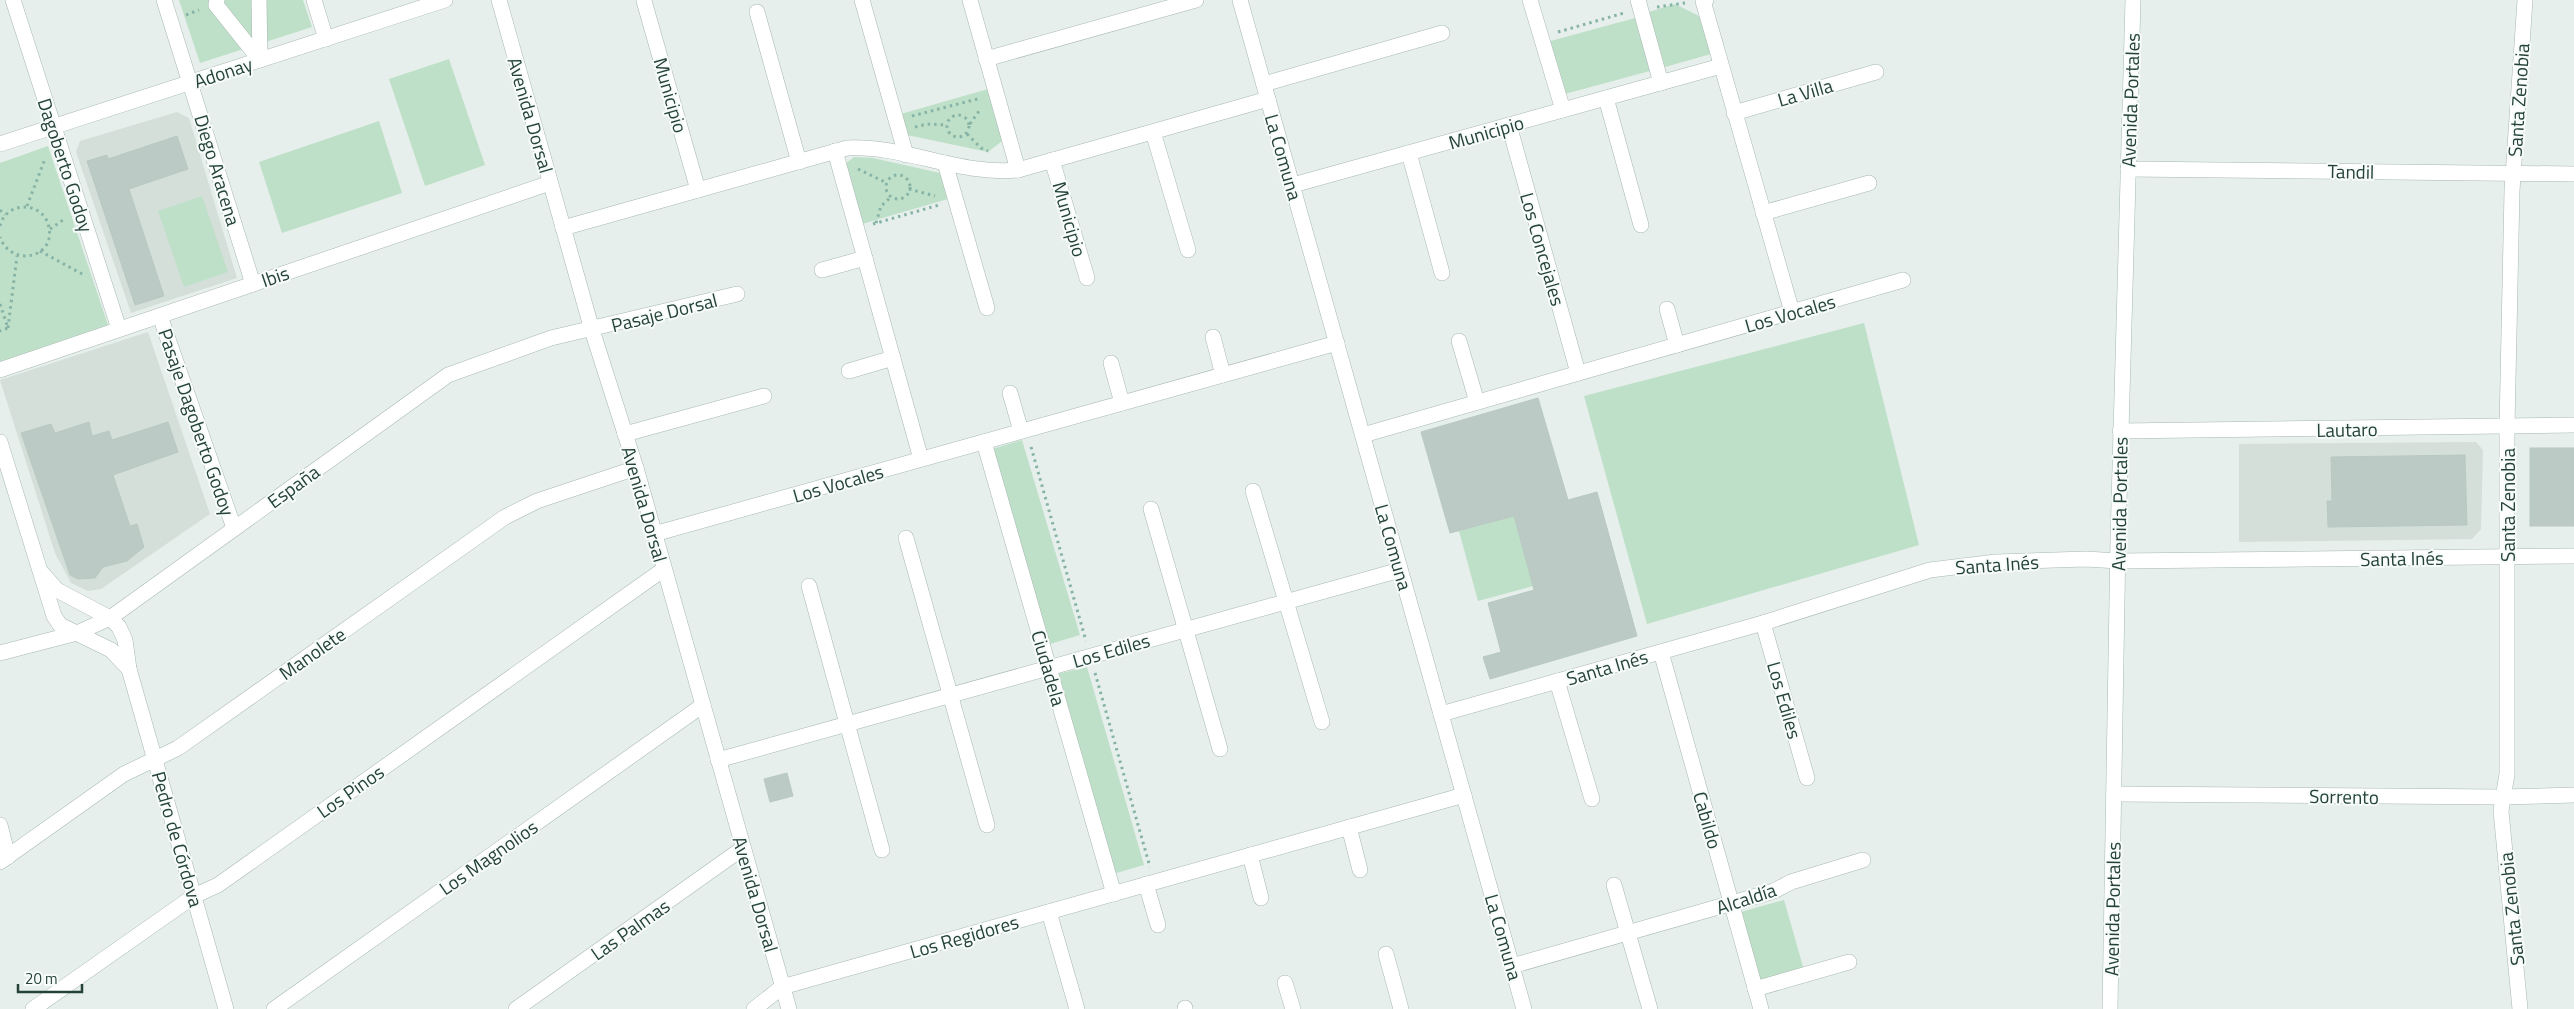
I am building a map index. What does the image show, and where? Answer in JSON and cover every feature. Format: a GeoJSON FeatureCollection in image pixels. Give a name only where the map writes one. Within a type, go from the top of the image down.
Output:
{"type":"FeatureCollection","features":[{"type":"Feature","properties":{"kind":"street","name":"Dagoberto Godoy"},"geometry":{"type":"LineString","coordinates":[[13,0],[119,329]]}},
{"type":"Feature","properties":{"kind":"street","name":"Diego Aracena"},"geometry":{"type":"LineString","coordinates":[[164,0],[253,284]]}},
{"type":"Feature","properties":{"kind":"street"},"geometry":{"type":"LineString","coordinates":[[259,0],[260,60]]}},
{"type":"Feature","properties":{"kind":"street"},"geometry":{"type":"LineString","coordinates":[[314,0],[326,39]]}},
{"type":"Feature","properties":{"kind":"street","name":"Adonay"},"geometry":{"type":"LineString","coordinates":[[0,144],[445,0]]}},
{"type":"Feature","properties":{"kind":"street","name":"Avenida Dorsal"},"geometry":{"type":"LineString","coordinates":[[499,0],[592,330],[636,468],[789,1009]]}},
{"type":"Feature","properties":{"kind":"street"},"geometry":{"type":"LineString","coordinates":[[862,0],[906,155]]}},
{"type":"Feature","properties":{"kind":"street"},"geometry":{"type":"LineString","coordinates":[[970,0],[1016,165]]}},
{"type":"Feature","properties":{"kind":"street"},"geometry":{"type":"LineString","coordinates":[[986,59],[1196,0]]}},
{"type":"Feature","properties":{"kind":"street","name":"La Comuna"},"geometry":{"type":"LineString","coordinates":[[1240,0],[1524,1009]]}},
{"type":"Feature","properties":{"kind":"street"},"geometry":{"type":"LineString","coordinates":[[1530,0],[1563,110]]}},
{"type":"Feature","properties":{"kind":"street"},"geometry":{"type":"LineString","coordinates":[[1638,0],[1661,83]]}},
{"type":"Feature","properties":{"kind":"street"},"geometry":{"type":"LineString","coordinates":[[1705,0],[1734,113],[1792,312]]}},
{"type":"Feature","properties":{"kind":"street","name":"Avenida Portales"},"geometry":{"type":"LineString","coordinates":[[2110,1009],[2120,431],[2133,0]]}},
{"type":"Feature","properties":{"kind":"street","name":"Santa Zenobia"},"geometry":{"type":"LineString","coordinates":[[2520,1009],[2501,811],[2507,774],[2507,427],[2513,173],[2525,0]]}},
{"type":"Feature","properties":{"kind":"street","name":"Municipio"},"geometry":{"type":"LineString","coordinates":[[644,1],[698,190]]}},
{"type":"Feature","properties":{"kind":"street"},"geometry":{"type":"LineString","coordinates":[[216,2],[260,60]]}},
{"type":"Feature","properties":{"kind":"street"},"geometry":{"type":"LineString","coordinates":[[757,12],[799,162]]}},
{"type":"Feature","properties":{"kind":"street"},"geometry":{"type":"LineString","coordinates":[[1264,84],[1442,33]]}},
{"type":"Feature","properties":{"kind":"street","name":"Municipio"},"geometry":{"type":"LineString","coordinates":[[1292,185],[1722,66]]}},
{"type":"Feature","properties":{"kind":"street","name":"La Villa"},"geometry":{"type":"LineString","coordinates":[[1734,113],[1876,72]]}},
{"type":"Feature","properties":{"kind":"street"},"geometry":{"type":"LineString","coordinates":[[1606,98],[1641,225]]}},
{"type":"Feature","properties":{"kind":"street","name":"Municipio"},"geometry":{"type":"LineString","coordinates":[[563,228],[799,162],[837,158],[847,148],[871,148],[994,171],[1016,165],[1052,160],[1268,100]]}},
{"type":"Feature","properties":{"kind":"street","name":"Los Concejales"},"geometry":{"type":"LineString","coordinates":[[1509,125],[1578,373]]}},
{"type":"Feature","properties":{"kind":"street"},"geometry":{"type":"LineString","coordinates":[[1153,132],[1188,250]]}},
{"type":"Feature","properties":{"kind":"street"},"geometry":{"type":"LineString","coordinates":[[1409,153],[1442,273]]}},
{"type":"Feature","properties":{"kind":"street"},"geometry":{"type":"LineString","coordinates":[[837,158],[921,459]]}},
{"type":"Feature","properties":{"kind":"street","name":"Municipio"},"geometry":{"type":"LineString","coordinates":[[1052,160],[1087,278]]}},
{"type":"Feature","properties":{"kind":"street"},"geometry":{"type":"LineString","coordinates":[[945,162],[987,308]]}},
{"type":"Feature","properties":{"kind":"street","name":"Tandil"},"geometry":{"type":"LineString","coordinates":[[2128,169],[2574,174]]}},
{"type":"Feature","properties":{"kind":"street","name":"Ibis"},"geometry":{"type":"LineString","coordinates":[[0,370],[550,183]]}},
{"type":"Feature","properties":{"kind":"street"},"geometry":{"type":"LineString","coordinates":[[1763,213],[1869,183]]}},
{"type":"Feature","properties":{"kind":"street"},"geometry":{"type":"LineString","coordinates":[[822,270],[865,258]]}},
{"type":"Feature","properties":{"kind":"street","name":"Los Vocales"},"geometry":{"type":"LineString","coordinates":[[1363,435],[1903,280]]}},
{"type":"Feature","properties":{"kind":"street","name":"Pasaje Dorsal"},"geometry":{"type":"LineString","coordinates":[[592,330],[737,294]]}},
{"type":"Feature","properties":{"kind":"street"},"geometry":{"type":"LineString","coordinates":[[1667,309],[1677,345]]}},
{"type":"Feature","properties":{"kind":"street","name":"Pasaje Dagoberto Godoy"},"geometry":{"type":"LineString","coordinates":[[160,316],[234,528]]}},
{"type":"Feature","properties":{"kind":"street","name":"España"},"geometry":{"type":"LineString","coordinates":[[0,653],[77,633],[110,618],[448,375],[551,338],[592,330]]}},
{"type":"Feature","properties":{"kind":"street"},"geometry":{"type":"LineString","coordinates":[[1213,337],[1222,375]]}},
{"type":"Feature","properties":{"kind":"street"},"geometry":{"type":"LineString","coordinates":[[1459,341],[1477,402]]}},
{"type":"Feature","properties":{"kind":"street","name":"Los Vocales"},"geometry":{"type":"LineString","coordinates":[[654,534],[1337,343]]}},
{"type":"Feature","properties":{"kind":"street"},"geometry":{"type":"LineString","coordinates":[[849,371],[893,358]]}},
{"type":"Feature","properties":{"kind":"street"},"geometry":{"type":"LineString","coordinates":[[1111,363],[1122,403]]}},
{"type":"Feature","properties":{"kind":"street"},"geometry":{"type":"LineString","coordinates":[[1010,393],[1022,431]]}},
{"type":"Feature","properties":{"kind":"street"},"geometry":{"type":"LineString","coordinates":[[625,434],[764,396]]}},
{"type":"Feature","properties":{"kind":"street","name":"Lautaro"},"geometry":{"type":"LineString","coordinates":[[2120,431],[2574,425]]}},
{"type":"Feature","properties":{"kind":"street","name":"Pedro de Córdova"},"geometry":{"type":"LineString","coordinates":[[0,442],[54,616],[60,625],[111,650],[129,669]]}},
{"type":"Feature","properties":{"kind":"street","name":"Ciudadela"},"geometry":{"type":"LineString","coordinates":[[984,442],[1114,894]]}},
{"type":"Feature","properties":{"kind":"street","name":"Manolete"},"geometry":{"type":"LineString","coordinates":[[4,859],[124,774],[178,748],[505,517],[537,501],[636,468]]}},
{"type":"Feature","properties":{"kind":"street"},"geometry":{"type":"LineString","coordinates":[[1253,491],[1322,722]]}},
{"type":"Feature","properties":{"kind":"street"},"geometry":{"type":"LineString","coordinates":[[1151,509],[1220,749]]}},
{"type":"Feature","properties":{"kind":"street"},"geometry":{"type":"LineString","coordinates":[[906,538],[987,825]]}},
{"type":"Feature","properties":{"kind":"street","name":"Santa Inés"},"geometry":{"type":"LineString","coordinates":[[1441,714],[1763,623],[1930,570],[1996,562],[2086,559],[2118,561],[2574,556]]}},
{"type":"Feature","properties":{"kind":"street","name":"Los Pinos"},"geometry":{"type":"LineString","coordinates":[[33,1009],[194,896],[218,885],[664,569]]}},
{"type":"Feature","properties":{"kind":"street","name":"Los Ediles"},"geometry":{"type":"LineString","coordinates":[[718,760],[1400,570]]}},
{"type":"Feature","properties":{"kind":"street","name":"Pedro de Córdova"},"geometry":{"type":"LineString","coordinates":[[42,574],[57,590],[110,618],[119,626],[125,640],[129,669],[226,1009]]}},
{"type":"Feature","properties":{"kind":"street"},"geometry":{"type":"LineString","coordinates":[[809,586],[882,850]]}},
{"type":"Feature","properties":{"kind":"street","name":"Los Ediles"},"geometry":{"type":"LineString","coordinates":[[1763,623],[1807,778]]}},
{"type":"Feature","properties":{"kind":"street","name":"Cabildo"},"geometry":{"type":"LineString","coordinates":[[1661,652],[1761,1009]]}},
{"type":"Feature","properties":{"kind":"street"},"geometry":{"type":"LineString","coordinates":[[1557,681],[1592,799]]}},
{"type":"Feature","properties":{"kind":"street","name":"Los Magnolios"},"geometry":{"type":"LineString","coordinates":[[274,1009],[703,705]]}},
{"type":"Feature","properties":{"kind":"street","name":"Sorrento"},"geometry":{"type":"LineString","coordinates":[[2114,794],[2503,797],[2574,794]]}},
{"type":"Feature","properties":{"kind":"street","name":"Los Regidores"},"geometry":{"type":"LineString","coordinates":[[782,987],[1464,795]]}},
{"type":"Feature","properties":{"kind":"street"},"geometry":{"type":"LineString","coordinates":[[0,825],[4,859]]}},
{"type":"Feature","properties":{"kind":"street"},"geometry":{"type":"LineString","coordinates":[[1349,827],[1360,870]]}},
{"type":"Feature","properties":{"kind":"street","name":"Las Palmas"},"geometry":{"type":"LineString","coordinates":[[516,1009],[743,848]]}},
{"type":"Feature","properties":{"kind":"street"},"geometry":{"type":"LineString","coordinates":[[1250,855],[1261,898]]}},
{"type":"Feature","properties":{"kind":"street","name":"Alcaldía"},"geometry":{"type":"LineString","coordinates":[[1512,966],[1731,903],[1863,860]]}},
{"type":"Feature","properties":{"kind":"street"},"geometry":{"type":"LineString","coordinates":[[1146,884],[1158,925]]}},
{"type":"Feature","properties":{"kind":"street"},"geometry":{"type":"LineString","coordinates":[[1614,885],[1650,1009]]}},
{"type":"Feature","properties":{"kind":"street"},"geometry":{"type":"LineString","coordinates":[[1049,912],[1077,1009]]}},
{"type":"Feature","properties":{"kind":"street"},"geometry":{"type":"LineString","coordinates":[[1386,954],[1401,1009]]}},
{"type":"Feature","properties":{"kind":"street"},"geometry":{"type":"LineString","coordinates":[[1755,989],[1849,962]]}},
{"type":"Feature","properties":{"kind":"street"},"geometry":{"type":"LineString","coordinates":[[1285,983],[1293,1009]]}},
{"type":"Feature","properties":{"kind":"street"},"geometry":{"type":"LineString","coordinates":[[754,1009],[782,987]]}},
{"type":"Feature","properties":{"kind":"path"},"geometry":{"type":"LineString","coordinates":[[170,20],[216,2]]}},
{"type":"Feature","properties":{"kind":"path"},"geometry":{"type":"LineString","coordinates":[[898,128],[986,96],[980,111],[970,124],[967,134],[961,138],[954,137],[948,132],[947,125],[950,118],[958,115],[965,117],[970,124]]}},
{"type":"Feature","properties":{"kind":"path"},"geometry":{"type":"LineString","coordinates":[[898,128],[927,124],[947,125]]}},
{"type":"Feature","properties":{"kind":"path"},"geometry":{"type":"LineString","coordinates":[[27,206],[46,158],[54,127]]}},
{"type":"Feature","properties":{"kind":"path"},"geometry":{"type":"LineString","coordinates":[[967,134],[981,148],[1016,165]]}},
{"type":"Feature","properties":{"kind":"path"},"geometry":{"type":"LineString","coordinates":[[837,158],[887,183]]}},
{"type":"Feature","properties":{"kind":"path"},"geometry":{"type":"LineString","coordinates":[[876,223],[881,206],[891,197],[902,198],[909,189],[908,182],[903,176],[892,177],[887,183],[887,191],[891,197]]}},
{"type":"Feature","properties":{"kind":"path"},"geometry":{"type":"LineString","coordinates":[[909,189],[955,201]]}},
{"type":"Feature","properties":{"kind":"path"},"geometry":{"type":"LineString","coordinates":[[857,228],[955,201]]}},
{"type":"Feature","properties":{"kind":"path"},"geometry":{"type":"LineString","coordinates":[[0,226],[5,215],[19,207],[27,206],[35,208],[47,220],[49,237],[40,251],[25,257],[17,256],[4,246],[0,238]]}},
{"type":"Feature","properties":{"kind":"path"},"geometry":{"type":"LineString","coordinates":[[0,210],[5,215]]}},
{"type":"Feature","properties":{"kind":"path"},"geometry":{"type":"LineString","coordinates":[[40,251],[105,285]]}},
{"type":"Feature","properties":{"kind":"path"},"geometry":{"type":"LineString","coordinates":[[8,328],[17,256]]}},
{"type":"Feature","properties":{"kind":"path"},"geometry":{"type":"LineString","coordinates":[[0,304],[8,328]]}},
{"type":"Feature","properties":{"kind":"path"},"geometry":{"type":"LineString","coordinates":[[0,331],[8,328]]}},
{"type":"Feature","properties":{"kind":"shaded area"},"geometry":{"type":"Polygon","coordinates":[[[177,112],[189,118],[237,278],[131,313],[76,152],[80,141],[177,112]]]}},
{"type":"Feature","properties":{"kind":"shaded area"},"geometry":{"type":"Polygon","coordinates":[[[148,332],[210,514],[101,589],[88,591],[71,583],[55,553],[0,380],[148,332]]]}},
{"type":"Feature","properties":{"kind":"shaded area"},"geometry":{"type":"Polygon","coordinates":[[[2476,442],[2483,450],[2481,529],[2472,539],[2239,542],[2239,444],[2476,442]]]}},
{"type":"Feature","properties":{"kind":"green space"},"geometry":{"type":"Polygon","coordinates":[[[179,0],[303,0],[312,27],[200,63],[179,0]]]}},
{"type":"Feature","properties":{"kind":"green space"},"geometry":{"type":"Polygon","coordinates":[[[1675,4],[1699,16],[1711,54],[1665,67],[1649,12],[1675,4]]]}},
{"type":"Feature","properties":{"kind":"green space"},"geometry":{"type":"Polygon","coordinates":[[[1635,18],[1650,71],[1561,95],[1547,42],[1635,18]]]}},
{"type":"Feature","properties":{"kind":"green space"},"geometry":{"type":"Polygon","coordinates":[[[449,59],[485,165],[425,186],[389,79],[449,59]]]}},
{"type":"Feature","properties":{"kind":"green space"},"geometry":{"type":"Polygon","coordinates":[[[988,89],[1002,141],[988,152],[907,135],[901,114],[988,89]]]}},
{"type":"Feature","properties":{"kind":"green space"},"geometry":{"type":"Polygon","coordinates":[[[379,121],[402,193],[282,233],[259,162],[379,121]]]}},
{"type":"Feature","properties":{"kind":"green space"},"geometry":{"type":"Polygon","coordinates":[[[48,146],[108,325],[0,362],[0,163],[48,146]]]}},
{"type":"Feature","properties":{"kind":"green space"},"geometry":{"type":"Polygon","coordinates":[[[854,157],[873,158],[940,173],[948,199],[862,224],[845,164],[854,157]]]}},
{"type":"Feature","properties":{"kind":"green space"},"geometry":{"type":"Polygon","coordinates":[[[202,196],[228,272],[184,287],[158,211],[202,196]]]}},
{"type":"Feature","properties":{"kind":"green space"},"geometry":{"type":"Polygon","coordinates":[[[1864,323],[1919,545],[1647,624],[1584,396],[1864,323]]]}},
{"type":"Feature","properties":{"kind":"green space"},"geometry":{"type":"Polygon","coordinates":[[[1022,440],[1080,635],[1050,644],[992,449],[1022,440]]]}},
{"type":"Feature","properties":{"kind":"green space"},"geometry":{"type":"Polygon","coordinates":[[[1514,516],[1533,586],[1478,601],[1459,531],[1514,516]]]}},
{"type":"Feature","properties":{"kind":"green space"},"geometry":{"type":"Polygon","coordinates":[[[1087,667],[1144,865],[1113,874],[1057,674],[1087,667]]]}},
{"type":"Feature","properties":{"kind":"green space"},"geometry":{"type":"Polygon","coordinates":[[[1784,900],[1804,970],[1760,983],[1741,912],[1784,900]]]}},
{"type":"Feature","properties":{"kind":"building"},"geometry":{"type":"Polygon","coordinates":[[[177,136],[188,169],[129,189],[164,296],[135,305],[87,161],[107,155],[108,159],[177,136]]]}},
{"type":"Feature","properties":{"kind":"building"},"geometry":{"type":"Polygon","coordinates":[[[1538,398],[1568,500],[1597,492],[1637,636],[1490,679],[1483,657],[1501,652],[1488,603],[1534,590],[1514,516],[1450,533],[1421,432],[1538,398]]]}},
{"type":"Feature","properties":{"kind":"building"},"geometry":{"type":"Polygon","coordinates":[[[89,422],[92,436],[109,431],[112,440],[168,422],[178,452],[113,475],[130,526],[137,524],[144,547],[127,561],[103,567],[95,578],[78,579],[70,575],[21,433],[51,424],[55,433],[89,422]]]}},
{"type":"Feature","properties":{"kind":"building"},"geometry":{"type":"Polygon","coordinates":[[[2530,448],[2574,448],[2574,526],[2530,526],[2530,448]]]}},
{"type":"Feature","properties":{"kind":"building"},"geometry":{"type":"Polygon","coordinates":[[[2465,455],[2467,525],[2328,527],[2327,501],[2332,501],[2331,457],[2465,455]]]}},
{"type":"Feature","properties":{"kind":"building"},"geometry":{"type":"Polygon","coordinates":[[[787,773],[793,796],[770,802],[764,779],[787,773]]]}}]}
